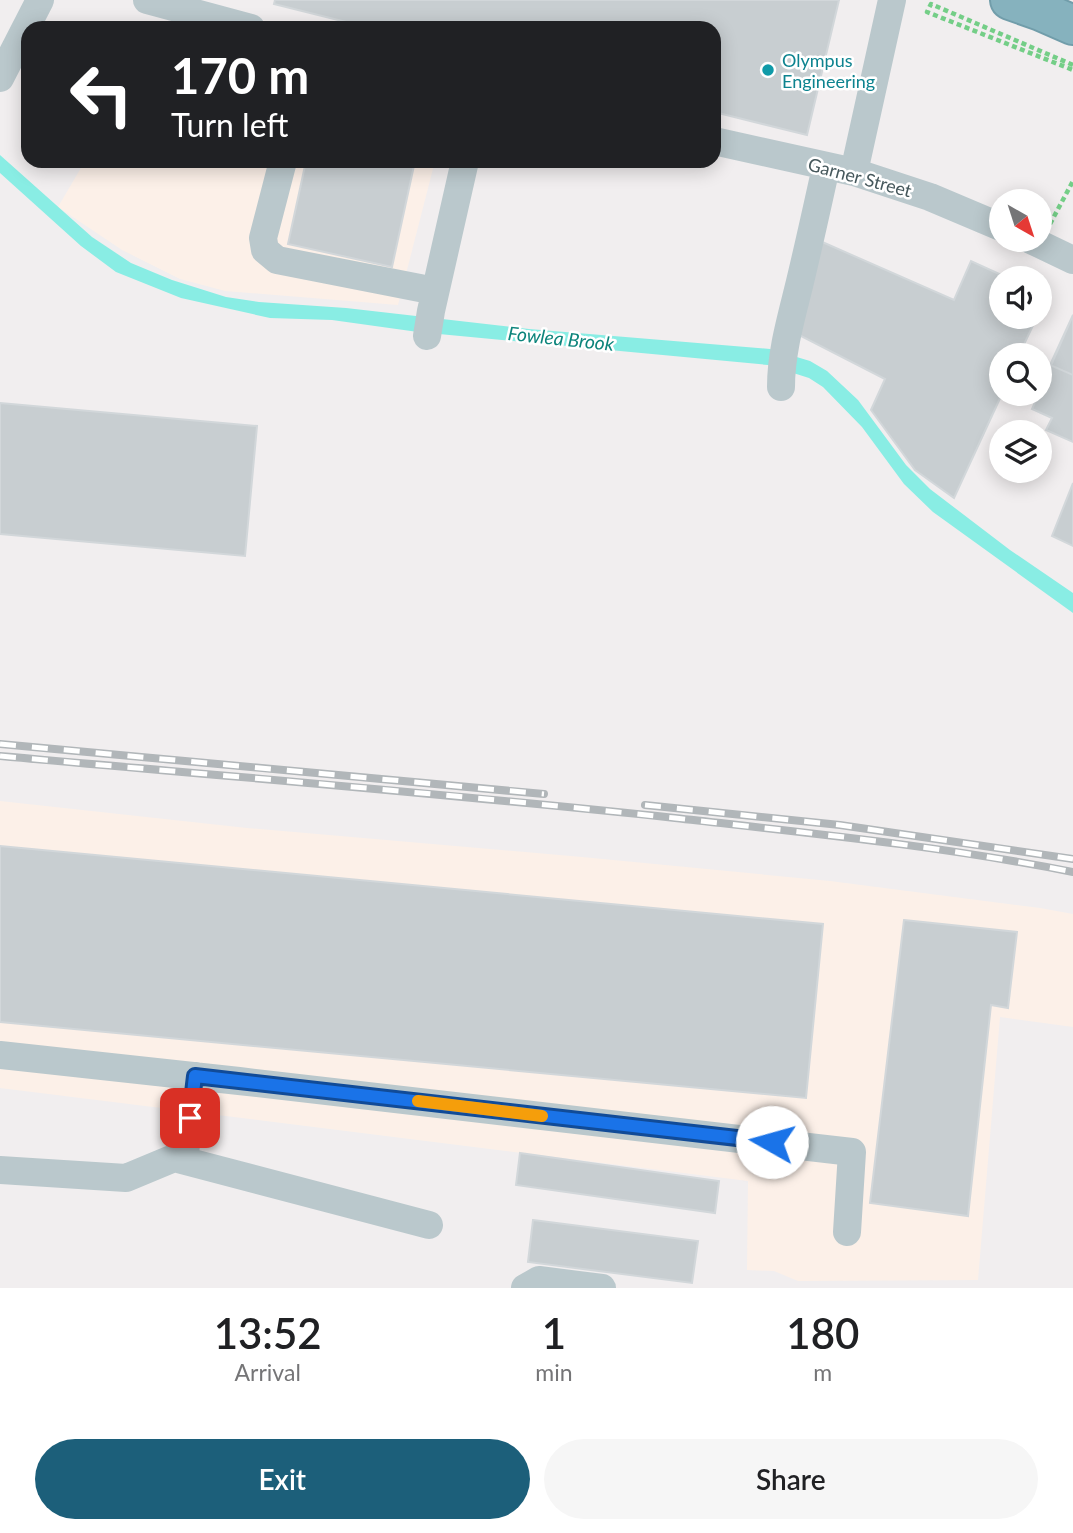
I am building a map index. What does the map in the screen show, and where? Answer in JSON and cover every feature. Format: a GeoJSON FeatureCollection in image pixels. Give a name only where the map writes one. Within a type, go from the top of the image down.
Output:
{"type":"FeatureCollection","features":[{"type":"Feature","properties":{"kind":"street"},"geometry":{"type":"LineString","coordinates":[[29,21],[40,0]]}},
{"type":"Feature","properties":{"kind":"street"},"geometry":{"type":"LineString","coordinates":[[147,0],[225,21]]}},
{"type":"Feature","properties":{"kind":"street"},"geometry":{"type":"LineString","coordinates":[[854,172],[892,0]]}},
{"type":"Feature","properties":{"kind":"street"},"geometry":{"type":"LineString","coordinates":[[0,78],[21,37]]}},
{"type":"Feature","properties":{"kind":"street","name":"Garner Street"},"geometry":{"type":"LineString","coordinates":[[721,143],[854,172],[930,197],[989,222]]}},
{"type":"Feature","properties":{"kind":"street"},"geometry":{"type":"LineString","coordinates":[[782,368],[826,167]]}},
{"type":"Feature","properties":{"kind":"street"},"geometry":{"type":"LineString","coordinates":[[281,168],[263,238],[265,250],[277,260],[431,313],[463,168]]}},
{"type":"Feature","properties":{"kind":"street"},"geometry":{"type":"LineString","coordinates":[[1052,250],[1073,260]]}},
{"type":"Feature","properties":{"kind":"street"},"geometry":{"type":"LineString","coordinates":[[0,1055],[852,1152],[847,1231]]}},
{"type":"Feature","properties":{"kind":"street"},"geometry":{"type":"LineString","coordinates":[[184,1160],[195,1076]]}},
{"type":"Feature","properties":{"kind":"street"},"geometry":{"type":"LineString","coordinates":[[0,1170],[126,1178],[174,1158],[429,1225]]}},
{"type":"Feature","properties":{"kind":"street"},"geometry":{"type":"LineString","coordinates":[[525,1288],[539,1280],[602,1288]]}},
{"type":"Feature","properties":{"kind":"path"},"geometry":{"type":"LineString","coordinates":[[1073,65],[931,4],[928,12],[1073,71]]}},
{"type":"Feature","properties":{"kind":"path"},"geometry":{"type":"LineString","coordinates":[[1052,215],[1073,181]]}},
{"type":"Feature","properties":{"kind":"shaded area"},"geometry":{"type":"Polygon","coordinates":[[[81,168],[433,168],[398,305],[225,291],[180,279],[122,250],[58,207],[81,168]]]}},
{"type":"Feature","properties":{"kind":"shaded area"},"geometry":{"type":"Polygon","coordinates":[[[0,801],[247,828],[830,881],[1073,914],[1073,1027],[1000,1017],[978,1280],[798,1281],[774,1271],[747,1270],[748,1181],[0,1088],[0,801]]]}},
{"type":"Feature","properties":{"kind":"water","name":"Fowlea Brook"},"geometry":{"type":"Polygon","coordinates":[[[0,155],[92,237],[131,263],[172,280],[226,297],[529,329],[770,349],[810,361],[827,371],[858,400],[906,465],[930,489],[1010,550],[1073,593],[1073,613],[933,512],[904,484],[862,427],[823,387],[809,378],[768,365],[418,332],[332,320],[270,318],[181,298],[116,272],[81,246],[0,173],[0,155]]]}},
{"type":"Feature","properties":{"kind":"building","name":"Olympus Engineering"},"geometry":{"type":"Polygon","coordinates":[[[275,0],[839,0],[807,135],[721,114],[721,21],[342,21],[274,4],[275,0]]]}},
{"type":"Feature","properties":{"kind":"building"},"geometry":{"type":"Polygon","coordinates":[[[304,168],[413,168],[392,267],[288,244],[304,168]]]}},
{"type":"Feature","properties":{"kind":"building"},"geometry":{"type":"Polygon","coordinates":[[[820,241],[954,300],[971,261],[989,269],[989,329],[1031,329],[1025,343],[989,343],[989,406],[996,406],[954,498],[915,470],[871,410],[885,379],[797,334],[820,241]]]}},
{"type":"Feature","properties":{"kind":"building"},"geometry":{"type":"Polygon","coordinates":[[[1073,315],[1073,442],[1052,433],[1052,418],[1032,409],[1033,406],[1052,406],[1052,363],[1073,315]]]}},
{"type":"Feature","properties":{"kind":"building"},"geometry":{"type":"Polygon","coordinates":[[[1073,315],[1073,442],[1052,433],[1052,418],[1032,409],[1033,406],[1052,406],[1052,363],[1073,315]]]}},
{"type":"Feature","properties":{"kind":"building"},"geometry":{"type":"Polygon","coordinates":[[[1073,315],[1073,375],[1052,366],[1073,315]]]}},
{"type":"Feature","properties":{"kind":"building"},"geometry":{"type":"Polygon","coordinates":[[[0,403],[257,426],[245,556],[0,534],[0,403]]]}},
{"type":"Feature","properties":{"kind":"building"},"geometry":{"type":"Polygon","coordinates":[[[1073,483],[1073,546],[1052,536],[1073,483]]]}},
{"type":"Feature","properties":{"kind":"building"},"geometry":{"type":"Polygon","coordinates":[[[0,846],[823,924],[806,1098],[0,1022],[0,846]]]}},
{"type":"Feature","properties":{"kind":"building"},"geometry":{"type":"Polygon","coordinates":[[[904,920],[1017,932],[1008,1008],[991,1005],[968,1216],[870,1203],[904,920]]]}},
{"type":"Feature","properties":{"kind":"building"},"geometry":{"type":"Polygon","coordinates":[[[520,1153],[719,1181],[715,1213],[516,1185],[520,1153]]]}},
{"type":"Feature","properties":{"kind":"building"},"geometry":{"type":"Polygon","coordinates":[[[533,1220],[698,1241],[692,1283],[528,1262],[533,1220]]]}},
{"type":"Feature","properties":{"kind":"railway"},"geometry":{"type":"LineString","coordinates":[[0,744],[544,794]]}},
{"type":"Feature","properties":{"kind":"railway"},"geometry":{"type":"LineString","coordinates":[[0,756],[675,818],[925,847],[1073,872]]}},
{"type":"Feature","properties":{"kind":"railway"},"geometry":{"type":"LineString","coordinates":[[645,805],[840,825],[1073,859]]}},
{"type":"Feature","properties":{"kind":"slow traffic"},"geometry":{"type":"LineString","coordinates":[[418,1101],[542,1116]]}},
{"type":"Feature","properties":{"kind":"place","name":"Olympus Engineering"},"geometry":{"type":"Point","coordinates":[768,70]}},
{"type":"Feature","properties":{"kind":"route"},"geometry":{"type":"LineString","coordinates":[[190,1118],[195,1076],[772,1142]]}}]}
